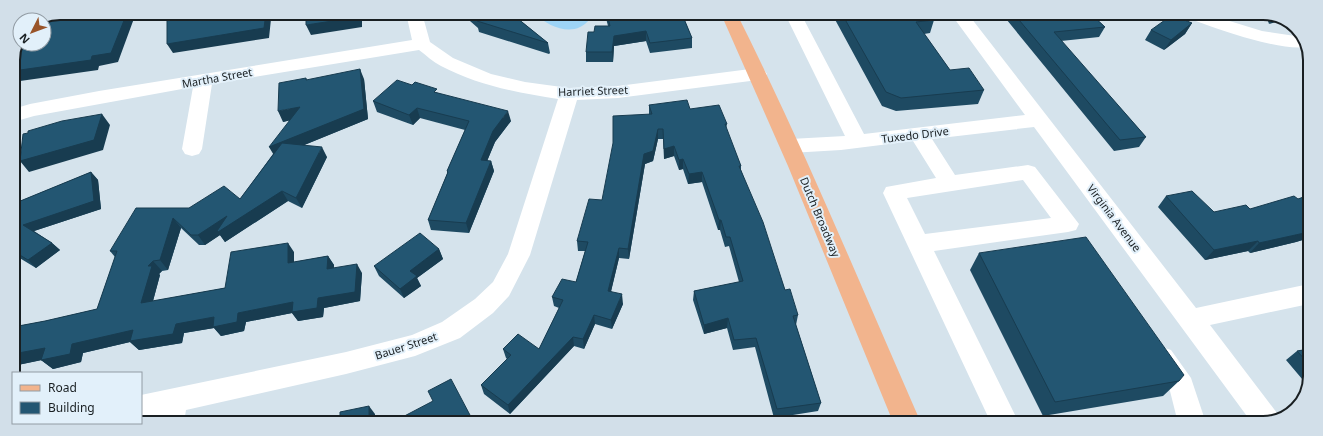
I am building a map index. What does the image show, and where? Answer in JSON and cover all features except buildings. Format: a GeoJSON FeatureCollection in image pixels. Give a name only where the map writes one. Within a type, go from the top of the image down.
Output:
{"type":"FeatureCollection","features":[{"type":"Feature","properties":{"kind":"main road","name":"Dutch Broadway"},"geometry":{"type":"LineString","coordinates":[[732,20],[790,146],[903,416]]}},
{"type":"Feature","properties":{"kind":"street"},"geometry":{"type":"LineString","coordinates":[[416,20],[422,44]]}},
{"type":"Feature","properties":{"kind":"street"},"geometry":{"type":"LineString","coordinates":[[796,20],[858,141]]}},
{"type":"Feature","properties":{"kind":"street","name":"Virginia Avenue"},"geometry":{"type":"LineString","coordinates":[[964,20],[1264,416]]}},
{"type":"Feature","properties":{"kind":"street"},"geometry":{"type":"LineString","coordinates":[[1212,20],[1243,32],[1268,38],[1299,41]]}},
{"type":"Feature","properties":{"kind":"street","name":"Martha Street"},"geometry":{"type":"LineString","coordinates":[[20,114],[30,110],[347,55],[422,44]]}},
{"type":"Feature","properties":{"kind":"street","name":"Harriet Street"},"geometry":{"type":"LineString","coordinates":[[422,44],[447,62],[485,78],[525,88],[569,94],[618,92],[758,74]]}},
{"type":"Feature","properties":{"kind":"street"},"geometry":{"type":"LineString","coordinates":[[192,149],[203,80]]}},
{"type":"Feature","properties":{"kind":"street","name":"Bauer Street"},"geometry":{"type":"LineString","coordinates":[[142,407],[172,411],[415,345],[451,330],[484,306],[500,289],[519,255],[569,94]]}},
{"type":"Feature","properties":{"kind":"street","name":"Tuxedo Drive"},"geometry":{"type":"LineString","coordinates":[[790,146],[858,141],[1040,120]]}},
{"type":"Feature","properties":{"kind":"street"},"geometry":{"type":"LineString","coordinates":[[918,134],[950,184]]}},
{"type":"Feature","properties":{"kind":"street"},"geometry":{"type":"LineString","coordinates":[[1002,416],[894,192],[1028,172],[1082,243]]}},
{"type":"Feature","properties":{"kind":"street"},"geometry":{"type":"LineString","coordinates":[[919,244],[1068,224]]}},
{"type":"Feature","properties":{"kind":"street"},"geometry":{"type":"LineString","coordinates":[[1191,319],[1303,295]]}},
{"type":"Feature","properties":{"kind":"street"},"geometry":{"type":"LineString","coordinates":[[1150,340],[1182,386],[1190,416]]}},
{"type":"Feature","properties":{"kind":"shaded area"},"geometry":{"type":"Polygon","coordinates":[[[543,20],[589,20],[584,25],[570,29],[562,29],[543,20]]]}}]}
